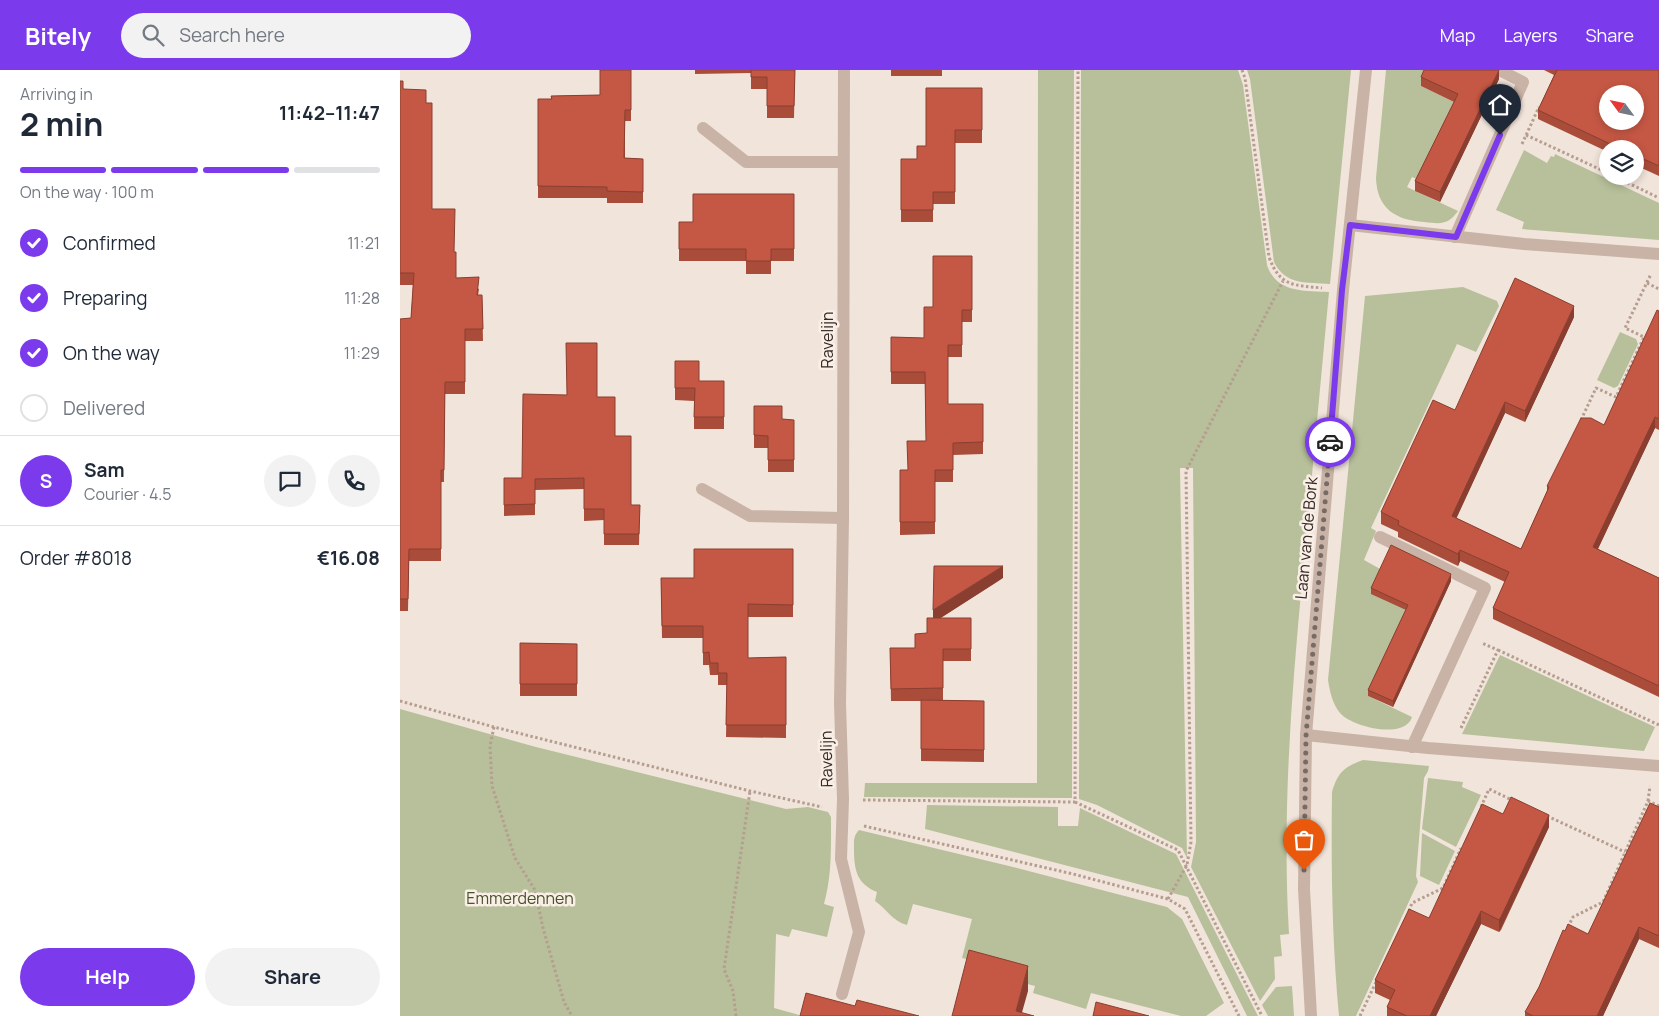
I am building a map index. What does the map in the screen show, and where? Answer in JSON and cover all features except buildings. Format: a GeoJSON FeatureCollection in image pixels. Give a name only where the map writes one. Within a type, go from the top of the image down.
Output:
{"type":"FeatureCollection","features":[{"type":"Feature","properties":{"kind":"street","name":"Ravelijn"},"geometry":{"type":"LineString","coordinates":[[842,994],[859,932],[842,859],[843,799],[840,703],[843,518],[844,70]]}},
{"type":"Feature","properties":{"kind":"street","name":"Laan van de Bork"},"geometry":{"type":"LineString","coordinates":[[1311,1016],[1304,889],[1306,736],[1342,290],[1366,70]]}},
{"type":"Feature","properties":{"kind":"street"},"geometry":{"type":"LineString","coordinates":[[1456,237],[1523,82],[1499,70]]}},
{"type":"Feature","properties":{"kind":"street"},"geometry":{"type":"LineString","coordinates":[[703,128],[746,162],[843,162]]}},
{"type":"Feature","properties":{"kind":"street"},"geometry":{"type":"LineString","coordinates":[[1350,225],[1524,244],[1659,254]]}},
{"type":"Feature","properties":{"kind":"street"},"geometry":{"type":"LineString","coordinates":[[702,489],[750,516],[843,518]]}},
{"type":"Feature","properties":{"kind":"street"},"geometry":{"type":"LineString","coordinates":[[1380,537],[1486,588],[1412,747]]}},
{"type":"Feature","properties":{"kind":"street"},"geometry":{"type":"LineString","coordinates":[[1306,736],[1412,747],[1659,766]]}},
{"type":"Feature","properties":{"kind":"path"},"geometry":{"type":"LineString","coordinates":[[1075,802],[1078,70]]}},
{"type":"Feature","properties":{"kind":"path"},"geometry":{"type":"LineString","coordinates":[[1242,70],[1246,87],[1269,257],[1273,268],[1284,281],[1295,285],[1342,290]]}},
{"type":"Feature","properties":{"kind":"path"},"geometry":{"type":"LineString","coordinates":[[1526,135],[1599,169]]}},
{"type":"Feature","properties":{"kind":"path"},"geometry":{"type":"LineString","coordinates":[[1632,185],[1659,198]]}},
{"type":"Feature","properties":{"kind":"path"},"geometry":{"type":"LineString","coordinates":[[1580,422],[1596,388],[1616,396],[1644,337],[1625,328],[1652,271]]}},
{"type":"Feature","properties":{"kind":"path"},"geometry":{"type":"LineString","coordinates":[[1168,900],[1187,865],[1191,842],[1186,471],[1284,281]]}},
{"type":"Feature","properties":{"kind":"path"},"geometry":{"type":"LineString","coordinates":[[1647,283],[1659,289]]}},
{"type":"Feature","properties":{"kind":"path"},"geometry":{"type":"LineString","coordinates":[[1478,641],[1659,725]]}},
{"type":"Feature","properties":{"kind":"path"},"geometry":{"type":"LineString","coordinates":[[1453,727],[1460,730],[1498,650]]}},
{"type":"Feature","properties":{"kind":"path"},"geometry":{"type":"LineString","coordinates":[[400,701],[494,727],[750,791],[817,805],[860,825],[1073,874],[1168,900],[1185,910],[1239,1016]]}},
{"type":"Feature","properties":{"kind":"path"},"geometry":{"type":"LineString","coordinates":[[494,727],[490,746],[492,786],[515,858],[535,890],[564,1002],[572,1016]]}},
{"type":"Feature","properties":{"kind":"path"},"geometry":{"type":"LineString","coordinates":[[1481,807],[1489,789],[1516,802]]}},
{"type":"Feature","properties":{"kind":"path"},"geometry":{"type":"LineString","coordinates":[[736,1016],[733,991],[724,968],[750,791]]}},
{"type":"Feature","properties":{"kind":"path"},"geometry":{"type":"LineString","coordinates":[[843,799],[1075,802],[1178,850],[1262,1016]]}},
{"type":"Feature","properties":{"kind":"path"},"geometry":{"type":"LineString","coordinates":[[1564,935],[1572,917],[1602,902],[1648,801],[1659,806]]}},
{"type":"Feature","properties":{"kind":"path"},"geometry":{"type":"LineString","coordinates":[[1544,814],[1625,852]]}},
{"type":"Feature","properties":{"kind":"path"},"geometry":{"type":"LineString","coordinates":[[1408,912],[1412,903],[1443,888],[1464,843]]}},
{"type":"Feature","properties":{"kind":"path"},"geometry":{"type":"LineString","coordinates":[[1360,1016],[1380,973]]}},
{"type":"Feature","properties":{"kind":"green space"},"geometry":{"type":"Polygon","coordinates":[[[1038,70],[1074,70],[1072,798],[864,797],[865,783],[1037,783],[1038,70]]]}},
{"type":"Feature","properties":{"kind":"green space"},"geometry":{"type":"Polygon","coordinates":[[[1081,70],[1238,70],[1243,85],[1267,265],[1271,274],[1284,286],[1292,289],[1329,292],[1291,714],[1287,802],[1289,934],[1280,935],[1282,956],[1274,957],[1275,979],[1260,1001],[1191,867],[1196,842],[1193,468],[1180,468],[1187,858],[1182,848],[1097,805],[1079,799],[1081,70]]]}},
{"type":"Feature","properties":{"kind":"green space"},"geometry":{"type":"Polygon","coordinates":[[[1247,70],[1351,70],[1330,284],[1291,279],[1279,270],[1274,262],[1250,79],[1247,70]]]}},
{"type":"Feature","properties":{"kind":"green space"},"geometry":{"type":"Polygon","coordinates":[[[1386,70],[1429,70],[1421,86],[1458,104],[1421,181],[1412,177],[1407,187],[1458,211],[1451,219],[1444,223],[1405,219],[1390,211],[1380,198],[1376,178],[1386,70]]]}},
{"type":"Feature","properties":{"kind":"green space"},"geometry":{"type":"Polygon","coordinates":[[[1524,150],[1547,163],[1551,156],[1554,157],[1555,154],[1599,175],[1599,185],[1621,185],[1659,203],[1659,240],[1522,229],[1524,222],[1496,210],[1524,150]]]}},
{"type":"Feature","properties":{"kind":"green space"},"geometry":{"type":"Polygon","coordinates":[[[1463,287],[1497,301],[1499,306],[1476,352],[1457,344],[1371,528],[1376,531],[1364,560],[1382,570],[1408,611],[1368,696],[1412,717],[1407,724],[1399,728],[1389,730],[1378,729],[1355,723],[1340,713],[1333,701],[1328,680],[1365,296],[1463,287]]]}},
{"type":"Feature","properties":{"kind":"green space"},"geometry":{"type":"Polygon","coordinates":[[[1620,332],[1636,339],[1638,344],[1618,386],[1614,388],[1597,380],[1620,332]]]}},
{"type":"Feature","properties":{"kind":"green space"},"geometry":{"type":"Polygon","coordinates":[[[1500,655],[1655,727],[1644,751],[1462,734],[1500,655]]]}},
{"type":"Feature","properties":{"kind":"green space","name":"Emmerdennen"},"geometry":{"type":"Polygon","coordinates":[[[400,709],[536,747],[786,809],[808,807],[828,812],[831,817],[830,861],[824,904],[834,907],[827,937],[792,929],[789,937],[776,934],[774,1008],[803,1016],[400,1016],[400,709]]]}},
{"type":"Feature","properties":{"kind":"green space"},"geometry":{"type":"Polygon","coordinates":[[[1363,760],[1429,766],[1424,778],[1416,876],[1418,882],[1356,1016],[1339,1016],[1332,904],[1332,792],[1339,775],[1346,768],[1363,760]]]}},
{"type":"Feature","properties":{"kind":"green space"},"geometry":{"type":"Polygon","coordinates":[[[1428,778],[1463,782],[1462,787],[1481,795],[1456,847],[1422,829],[1428,778]]]}},
{"type":"Feature","properties":{"kind":"green space"},"geometry":{"type":"Polygon","coordinates":[[[927,805],[1058,807],[1058,826],[1078,826],[1080,808],[1176,854],[1258,1016],[1247,1016],[1188,897],[925,829],[927,805]]]}},
{"type":"Feature","properties":{"kind":"green space"},"geometry":{"type":"Polygon","coordinates":[[[859,830],[1167,907],[1182,919],[1224,1003],[1206,1016],[1181,1016],[1091,993],[1086,1009],[1033,993],[1035,986],[968,968],[971,960],[962,958],[972,919],[913,904],[907,925],[894,918],[875,901],[877,892],[865,885],[856,870],[854,844],[859,830]]]}},
{"type":"Feature","properties":{"kind":"green space"},"geometry":{"type":"Polygon","coordinates":[[[1422,833],[1455,851],[1439,885],[1420,876],[1422,833]]]}},
{"type":"Feature","properties":{"kind":"green space"},"geometry":{"type":"Polygon","coordinates":[[[1292,986],[1294,1016],[1268,1016],[1262,1005],[1276,987],[1292,986]]]}},
{"type":"Feature","properties":{"kind":"way so far"},"geometry":{"type":"LineString","coordinates":[[1304,870],[1306,736],[1330,442]]}},
{"type":"Feature","properties":{"kind":"route"},"geometry":{"type":"LineString","coordinates":[[1330,442],[1342,290],[1350,225],[1456,237],[1500,135]]}}]}
